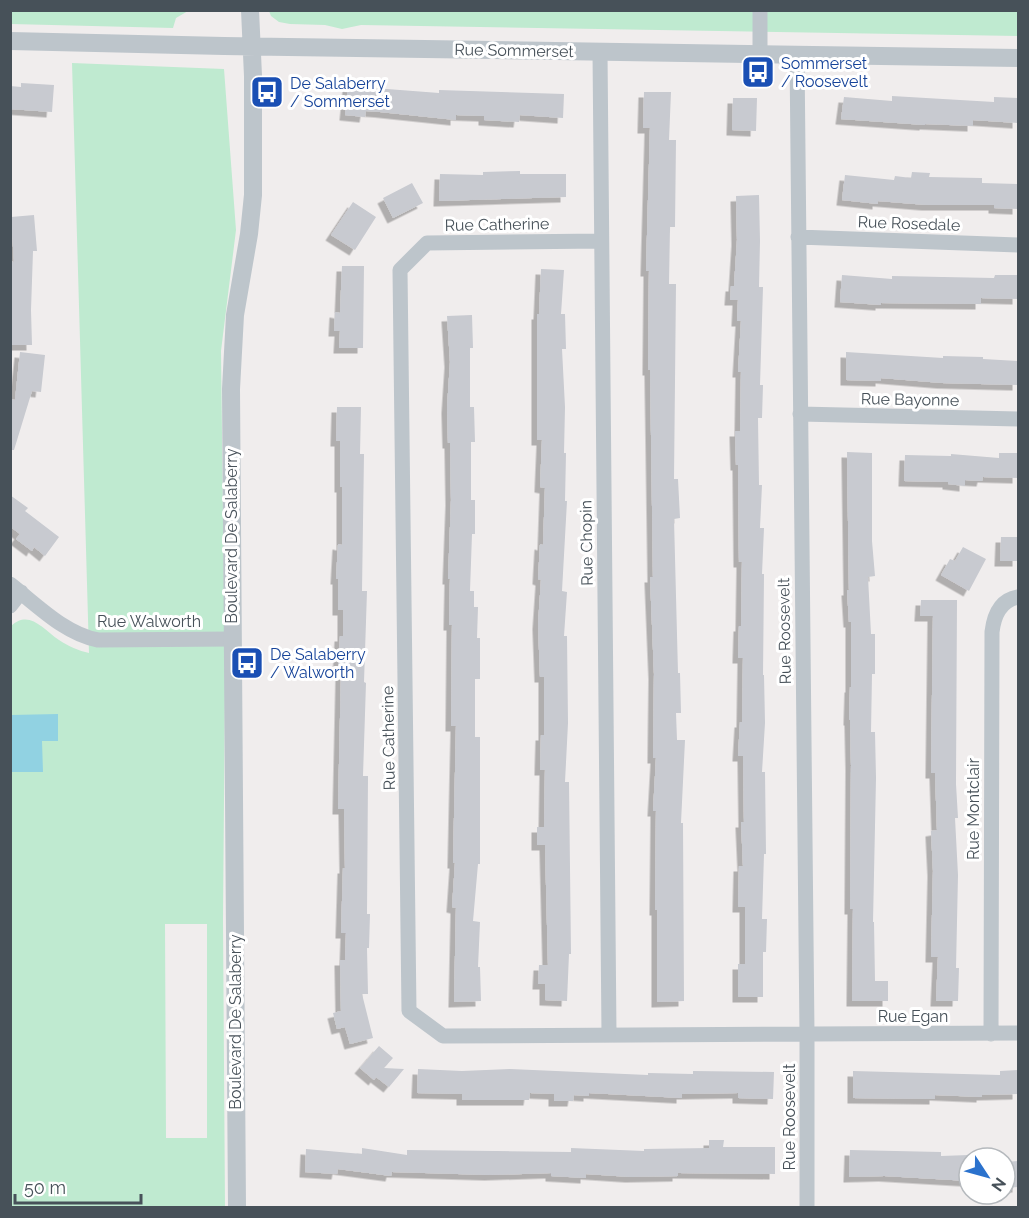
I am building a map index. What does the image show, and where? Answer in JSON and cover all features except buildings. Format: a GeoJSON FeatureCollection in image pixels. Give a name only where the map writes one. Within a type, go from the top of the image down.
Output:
{"type":"FeatureCollection","features":[{"type":"Feature","properties":{"kind":"street","name":"Boulevard De Salaberry"},"geometry":{"type":"LineString","coordinates":[[237,1208],[232,373],[236,315],[253,195],[250,10]]}},
{"type":"Feature","properties":{"kind":"street"},"geometry":{"type":"LineString","coordinates":[[760,10],[760,54]]}},
{"type":"Feature","properties":{"kind":"street","name":"Rue Sommerset"},"geometry":{"type":"LineString","coordinates":[[10,40],[1018,58]]}},
{"type":"Feature","properties":{"kind":"street","name":"Rue Chopin"},"geometry":{"type":"LineString","coordinates":[[600,52],[609,1034]]}},
{"type":"Feature","properties":{"kind":"street","name":"Rue Roosevelt"},"geometry":{"type":"LineString","coordinates":[[797,55],[807,1208]]}},
{"type":"Feature","properties":{"kind":"street","name":"Rue Rosedale"},"geometry":{"type":"LineString","coordinates":[[798,237],[1018,245]]}},
{"type":"Feature","properties":{"kind":"street","name":"Rue Catherine"},"geometry":{"type":"LineString","coordinates":[[601,241],[427,243],[400,270],[409,1011],[444,1036],[807,1034]]}},
{"type":"Feature","properties":{"kind":"street","name":"Rue Bayonne"},"geometry":{"type":"LineString","coordinates":[[800,414],[1018,419]]}},
{"type":"Feature","properties":{"kind":"street"},"geometry":{"type":"LineString","coordinates":[[10,606],[16,588]]}},
{"type":"Feature","properties":{"kind":"street","name":"Rue Walworth"},"geometry":{"type":"LineString","coordinates":[[16,588],[69,629],[87,638],[98,640],[232,639]]}},
{"type":"Feature","properties":{"kind":"street","name":"Rue Montclair"},"geometry":{"type":"LineString","coordinates":[[991,1034],[992,632],[997,612],[1004,604],[1018,597]]}},
{"type":"Feature","properties":{"kind":"street","name":"Rue Egan"},"geometry":{"type":"LineString","coordinates":[[807,1034],[1018,1034]]}},
{"type":"Feature","properties":{"kind":"green space"},"geometry":{"type":"Polygon","coordinates":[[[1018,10],[1018,36],[361,25],[342,29],[325,25],[279,22],[271,16],[269,11],[1018,10]]]}},
{"type":"Feature","properties":{"kind":"green space"},"geometry":{"type":"Polygon","coordinates":[[[10,11],[188,11],[176,18],[173,28],[11,24],[10,11]]]}},
{"type":"Feature","properties":{"kind":"green space"},"geometry":{"type":"Polygon","coordinates":[[[72,63],[224,69],[236,230],[221,351],[225,680],[223,921],[225,1207],[11,1207],[11,626],[24,619],[36,622],[59,640],[77,650],[89,653],[72,63]],[[165,924],[166,1138],[207,1138],[207,924],[165,924]]]}},
{"type":"Feature","properties":{"kind":"water"},"geometry":{"type":"Polygon","coordinates":[[[58,714],[58,741],[42,741],[43,772],[11,772],[11,715],[58,714]]]}},
{"type":"Feature","properties":{"kind":"place","name":"Sommerset / Roosevelt"},"geometry":{"type":"Point","coordinates":[758,72]}},
{"type":"Feature","properties":{"kind":"place","name":"De Salaberry / Sommerset"},"geometry":{"type":"Point","coordinates":[267,92]}},
{"type":"Feature","properties":{"kind":"place","name":"De Salaberry / Walworth"},"geometry":{"type":"Point","coordinates":[247,663]}}]}
